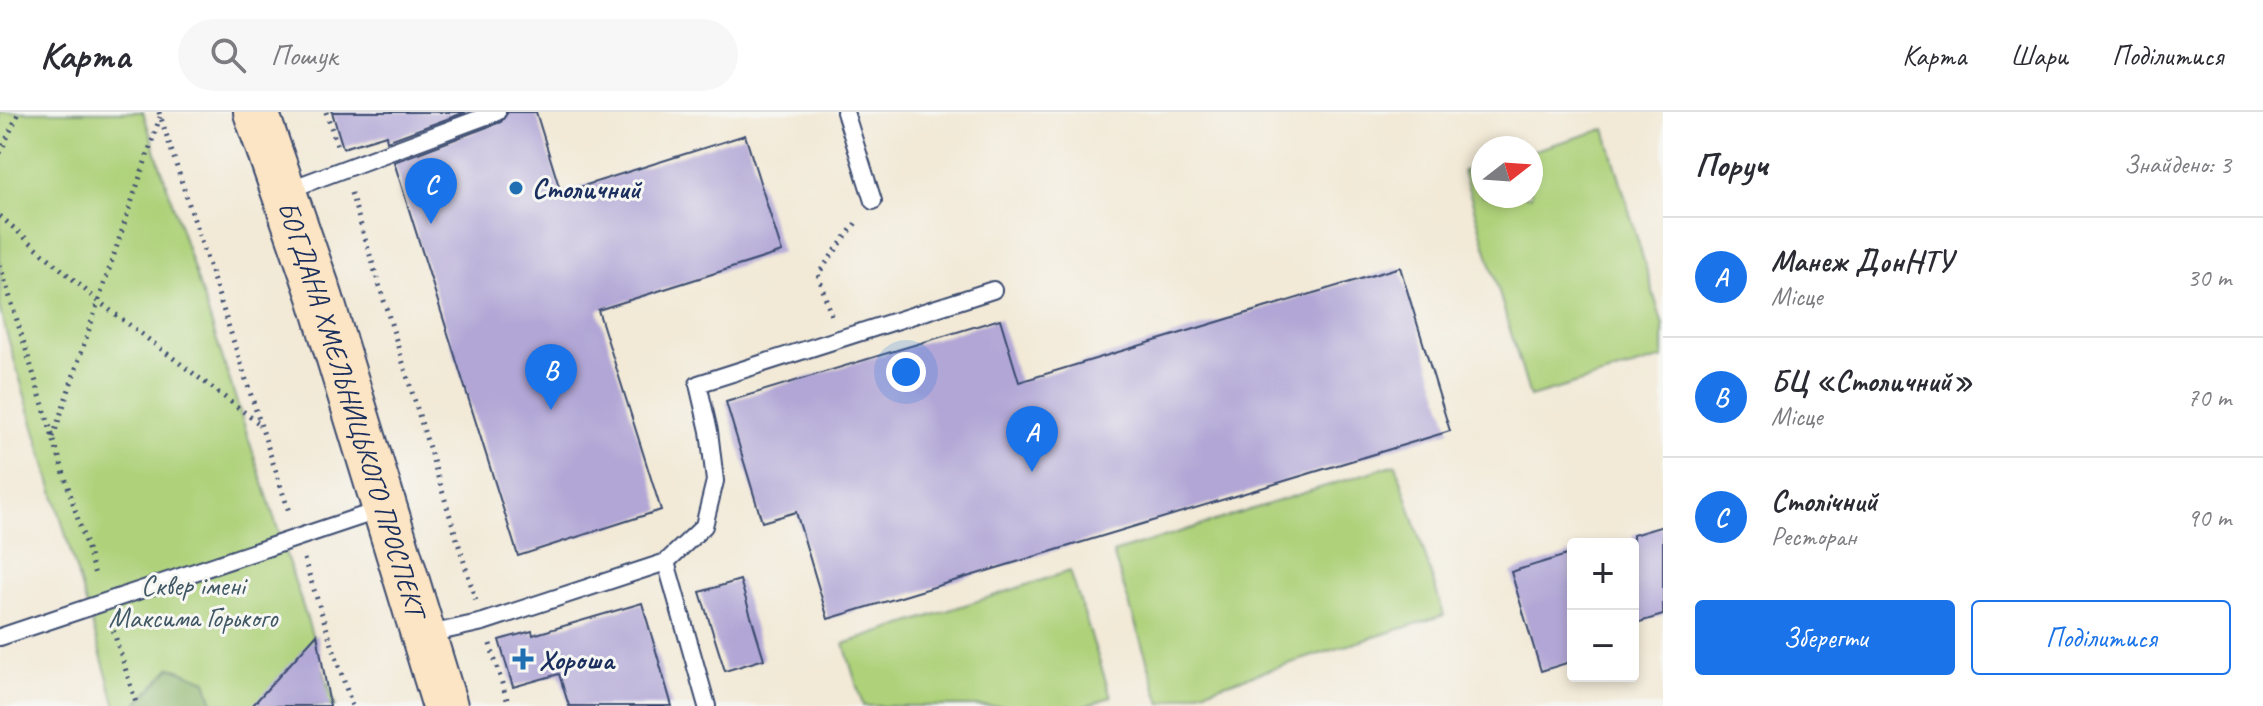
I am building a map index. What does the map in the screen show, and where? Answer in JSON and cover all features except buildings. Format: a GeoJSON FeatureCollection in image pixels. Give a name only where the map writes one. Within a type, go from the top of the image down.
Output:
{"type":"FeatureCollection","features":[{"type":"Feature","properties":{"kind":"main road","name":"БОГДАНА ХМЕЛЬНИЦЬКОГО ПРОСПЕКТ"},"geometry":{"type":"LineString","coordinates":[[256,112],[320,296],[445,706]]}},
{"type":"Feature","properties":{"kind":"lane"},"geometry":{"type":"LineString","coordinates":[[283,191],[497,112]]}},
{"type":"Feature","properties":{"kind":"lane"},"geometry":{"type":"LineString","coordinates":[[845,112],[873,201]]}},
{"type":"Feature","properties":{"kind":"lane"},"geometry":{"type":"LineString","coordinates":[[423,635],[483,622],[666,562],[704,526],[715,481],[709,431],[698,384],[993,290]]}},
{"type":"Feature","properties":{"kind":"lane"},"geometry":{"type":"LineString","coordinates":[[0,637],[384,509]]}},
{"type":"Feature","properties":{"kind":"lane"},"geometry":{"type":"LineString","coordinates":[[666,562],[707,706]]}},
{"type":"Feature","properties":{"kind":"path"},"geometry":{"type":"LineString","coordinates":[[0,153],[19,112]]}},
{"type":"Feature","properties":{"kind":"path"},"geometry":{"type":"LineString","coordinates":[[326,112],[509,706]]}},
{"type":"Feature","properties":{"kind":"path"},"geometry":{"type":"LineString","coordinates":[[53,437],[160,114]]}},
{"type":"Feature","properties":{"kind":"path"},"geometry":{"type":"LineString","coordinates":[[160,114],[352,706]]}},
{"type":"Feature","properties":{"kind":"path"},"geometry":{"type":"LineString","coordinates":[[827,303],[818,274],[873,201]]}},
{"type":"Feature","properties":{"kind":"path"},"geometry":{"type":"LineString","coordinates":[[0,216],[98,301],[261,425]]}},
{"type":"Feature","properties":{"kind":"path"},"geometry":{"type":"LineString","coordinates":[[0,265],[137,706]]}},
{"type":"Feature","properties":{"kind":"path"},"geometry":{"type":"LineString","coordinates":[[289,563],[304,558]]}},
{"type":"Feature","properties":{"kind":"green space","name":"Сквер імені Максима Горького"},"geometry":{"type":"Polygon","coordinates":[[[0,112],[143,112],[335,706],[116,706],[0,311],[0,112]]]}},
{"type":"Feature","properties":{"kind":"green space"},"geometry":{"type":"Polygon","coordinates":[[[1605,129],[1663,326],[1663,358],[1530,397],[1474,208],[1543,208],[1543,147],[1605,129]]]}},
{"type":"Feature","properties":{"kind":"green space"},"geometry":{"type":"Polygon","coordinates":[[[1471,169],[1471,198],[1463,171],[1471,169]]]}},
{"type":"Feature","properties":{"kind":"green space"},"geometry":{"type":"Polygon","coordinates":[[[1396,464],[1444,615],[1161,704],[1113,553],[1396,464]]]}},
{"type":"Feature","properties":{"kind":"green space"},"geometry":{"type":"Polygon","coordinates":[[[1070,571],[1111,697],[1084,706],[863,706],[844,644],[1070,571]]]}},
{"type":"Feature","properties":{"kind":"green space"},"geometry":{"type":"Polygon","coordinates":[[[171,667],[206,681],[214,706],[135,706],[171,667]]]}},
{"type":"Feature","properties":{"kind":"place","name":"Столичний"},"geometry":{"type":"Point","coordinates":[516,188]}},
{"type":"Feature","properties":{"kind":"place","name":"Столічний"},"geometry":{"type":"Point","coordinates":[431,224]}},
{"type":"Feature","properties":{"kind":"place","name":"БЦ «Столичний»"},"geometry":{"type":"Point","coordinates":[551,410]}},
{"type":"Feature","properties":{"kind":"place","name":"Манеж ДонНТУ"},"geometry":{"type":"Point","coordinates":[1032,472]}},
{"type":"Feature","properties":{"kind":"place","name":"Хороша"},"geometry":{"type":"Point","coordinates":[523,659]}}]}
